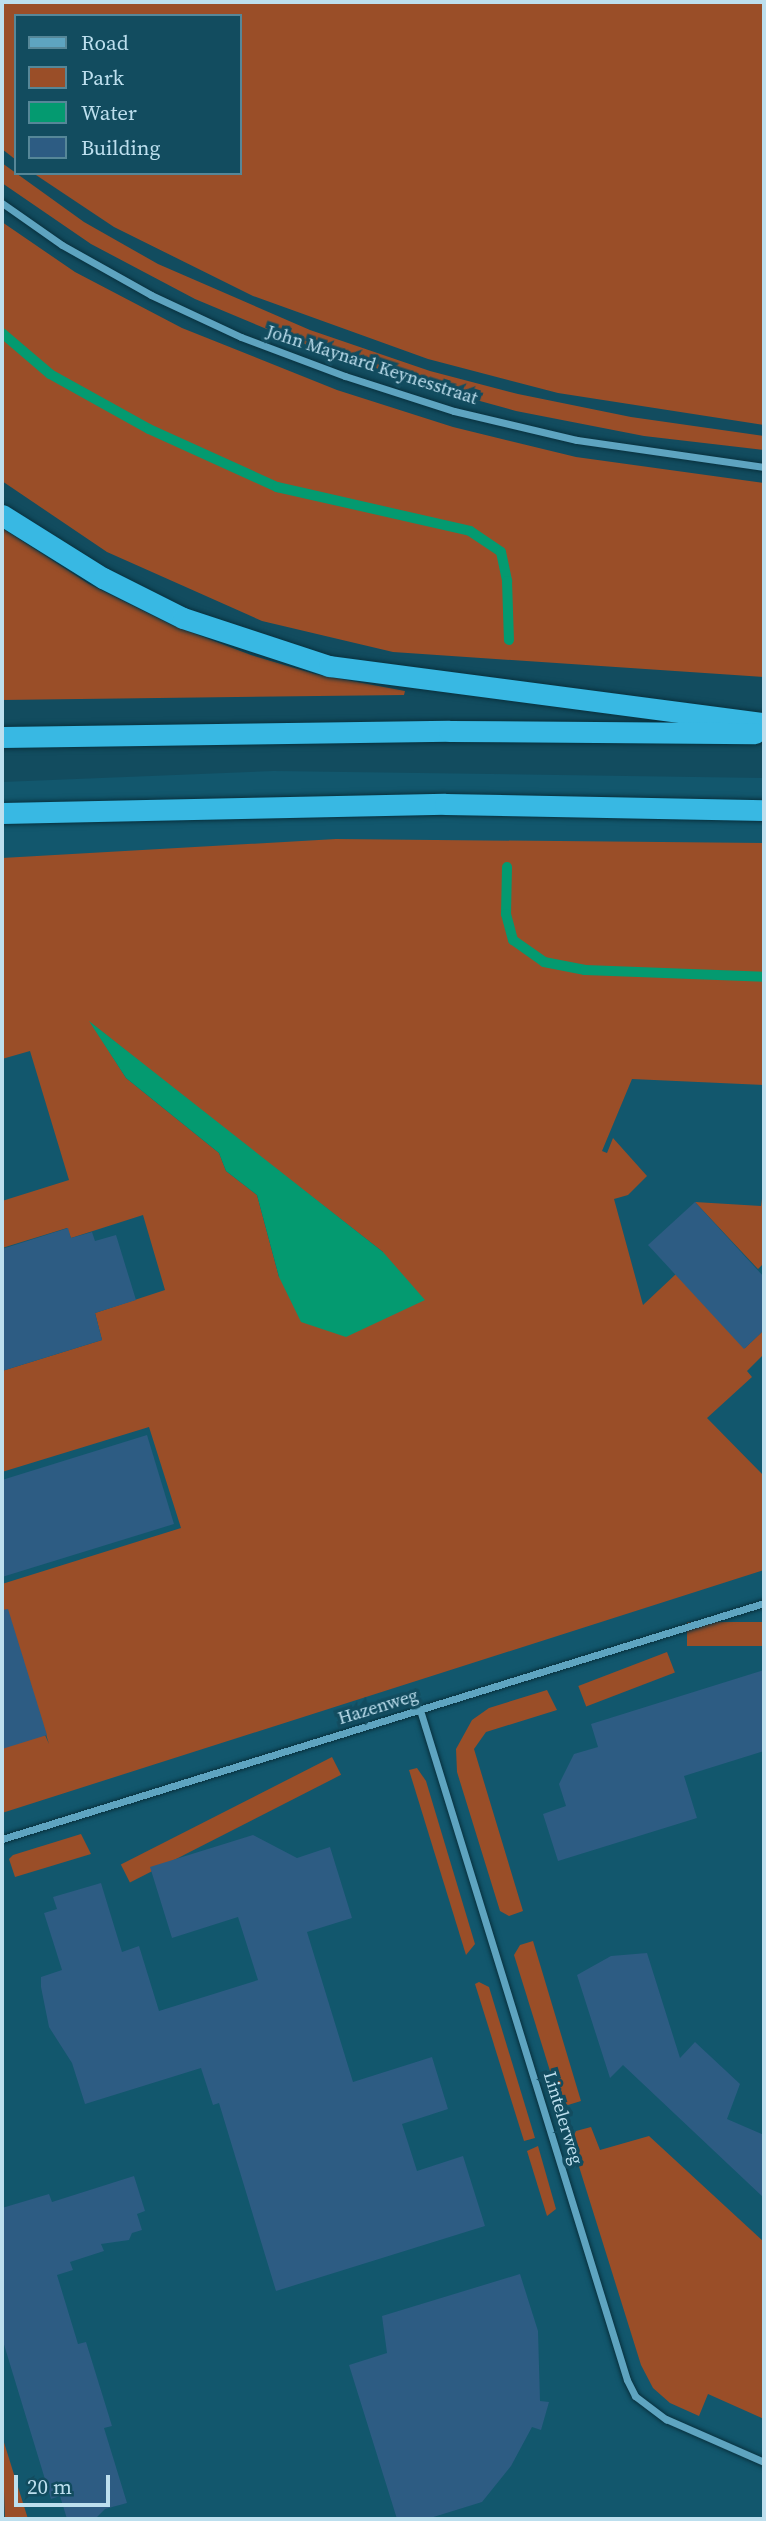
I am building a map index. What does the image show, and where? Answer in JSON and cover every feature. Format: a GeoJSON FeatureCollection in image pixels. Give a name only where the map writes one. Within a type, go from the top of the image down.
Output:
{"type":"FeatureCollection","features":[{"type":"Feature","properties":{"kind":"highway"},"geometry":{"type":"LineString","coordinates":[[2,515],[103,578],[183,618],[329,666],[764,723]]}},
{"type":"Feature","properties":{"kind":"highway"},"geometry":{"type":"LineString","coordinates":[[2,737],[449,731],[764,734]]}},
{"type":"Feature","properties":{"kind":"highway"},"geometry":{"type":"LineString","coordinates":[[2,813],[445,804],[764,810]]}},
{"type":"Feature","properties":{"kind":"street","name":"John Maynard Keynesstraat"},"geometry":{"type":"LineString","coordinates":[[2,203],[62,245],[151,295],[241,337],[345,376],[454,411],[577,440],[764,467]]}},
{"type":"Feature","properties":{"kind":"street","name":"Hazenweg"},"geometry":{"type":"LineString","coordinates":[[2,1839],[764,1603]]}},
{"type":"Feature","properties":{"kind":"street","name":"Lintelerweg"},"geometry":{"type":"LineString","coordinates":[[420,1710],[627,2379],[635,2396],[666,2419],[764,2462]]}},
{"type":"Feature","properties":{"kind":"shaded area"},"geometry":{"type":"Polygon","coordinates":[[[274,771],[764,778],[764,2519],[2,2519],[2,782],[274,771]]]}},
{"type":"Feature","properties":{"kind":"green space"},"geometry":{"type":"Polygon","coordinates":[[[2,2],[764,2],[764,425],[558,393],[428,359],[253,296],[114,227],[36,175],[242,175],[242,14],[14,14],[14,158],[2,149],[2,2]]]}},
{"type":"Feature","properties":{"kind":"green space"},"geometry":{"type":"Polygon","coordinates":[[[2,163],[14,172],[14,175],[19,175],[84,222],[158,264],[310,330],[430,371],[518,394],[631,417],[764,436],[764,450],[644,436],[516,411],[429,387],[293,340],[195,299],[91,244],[2,183],[2,163]]]}},
{"type":"Feature","properties":{"kind":"green space"},"geometry":{"type":"Polygon","coordinates":[[[2,222],[75,272],[182,328],[337,390],[453,427],[576,457],[764,483],[764,677],[393,652],[262,621],[107,552],[2,481],[2,222]]]}},
{"type":"Feature","properties":{"kind":"green space"},"geometry":{"type":"Polygon","coordinates":[[[2,528],[89,584],[172,625],[251,655],[315,674],[405,691],[404,695],[2,700],[2,528]]]}},
{"type":"Feature","properties":{"kind":"green space"},"geometry":{"type":"Polygon","coordinates":[[[336,839],[764,843],[764,1085],[632,1079],[602,1151],[607,1153],[613,1138],[647,1176],[628,1195],[614,1199],[643,1305],[676,1274],[745,1348],[764,1330],[764,1354],[747,1371],[752,1377],[707,1418],[764,1476],[764,1570],[2,1813],[2,1748],[45,1735],[49,1744],[17,1641],[2,1646],[2,1584],[181,1528],[149,1427],[2,1472],[2,1371],[102,1340],[95,1313],[165,1290],[143,1215],[71,1238],[67,1228],[2,1248],[2,1201],[69,1180],[30,1051],[2,1059],[2,858],[336,839]],[[91,1023],[126,1078],[219,1153],[226,1171],[257,1195],[279,1277],[383,1252],[91,1023]]]}},
{"type":"Feature","properties":{"kind":"green space"},"geometry":{"type":"Polygon","coordinates":[[[764,1184],[764,1263],[758,1269],[695,1202],[761,1206],[764,1184]]]}},
{"type":"Feature","properties":{"kind":"green space"},"geometry":{"type":"Polygon","coordinates":[[[687,1622],[764,1622],[764,1646],[687,1646],[687,1622]]]}},
{"type":"Feature","properties":{"kind":"green space"},"geometry":{"type":"Polygon","coordinates":[[[667,1652],[675,1673],[586,1707],[578,1686],[667,1652]]]}},
{"type":"Feature","properties":{"kind":"green space"},"geometry":{"type":"Polygon","coordinates":[[[547,1690],[557,1710],[486,1732],[474,1749],[523,1911],[509,1916],[500,1911],[457,1772],[456,1749],[472,1720],[489,1708],[547,1690]]]}},
{"type":"Feature","properties":{"kind":"green space"},"geometry":{"type":"Polygon","coordinates":[[[332,1757],[341,1775],[130,1882],[121,1865],[332,1757]]]}},
{"type":"Feature","properties":{"kind":"green space"},"geometry":{"type":"Polygon","coordinates":[[[417,1768],[426,1781],[475,1944],[466,1955],[409,1770],[417,1768]]]}},
{"type":"Feature","properties":{"kind":"green space"},"geometry":{"type":"Polygon","coordinates":[[[81,1834],[91,1854],[15,1877],[9,1859],[13,1855],[81,1834]]]}},
{"type":"Feature","properties":{"kind":"green space"},"geometry":{"type":"Polygon","coordinates":[[[533,1941],[581,2101],[568,2105],[559,2100],[514,1955],[520,1945],[533,1941]]]}},
{"type":"Feature","properties":{"kind":"green space"},"geometry":{"type":"Polygon","coordinates":[[[479,1982],[489,1987],[535,2138],[524,2141],[475,1984],[479,1982]]]}},
{"type":"Feature","properties":{"kind":"green space"},"geometry":{"type":"Polygon","coordinates":[[[591,2127],[600,2150],[649,2136],[764,2242],[764,2419],[708,2394],[699,2416],[670,2403],[653,2388],[641,2365],[571,2141],[576,2131],[591,2127]]]}},
{"type":"Feature","properties":{"kind":"green space"},"geometry":{"type":"Polygon","coordinates":[[[538,2146],[556,2209],[547,2216],[527,2151],[538,2146]]]}},
{"type":"Feature","properties":{"kind":"green space"},"geometry":{"type":"Polygon","coordinates":[[[2,2436],[28,2519],[5,2519],[2,2436]]]}},
{"type":"Feature","properties":{"kind":"water"},"geometry":{"type":"Polygon","coordinates":[[[89,1021],[383,1252],[425,1300],[346,1337],[301,1322],[279,1277],[257,1195],[226,1171],[219,1153],[126,1078],[89,1021]]]}},
{"type":"Feature","properties":{"kind":"building"},"geometry":{"type":"Polygon","coordinates":[[[695,1202],[764,1277],[764,1330],[744,1349],[648,1245],[695,1202]]]}},
{"type":"Feature","properties":{"kind":"building"},"geometry":{"type":"Polygon","coordinates":[[[68,1228],[71,1238],[92,1232],[95,1241],[116,1235],[136,1300],[95,1313],[102,1340],[2,1371],[2,1249],[68,1228]]]}},
{"type":"Feature","properties":{"kind":"building"},"geometry":{"type":"Polygon","coordinates":[[[147,1435],[174,1524],[2,1577],[2,1480],[147,1435]]]}},
{"type":"Feature","properties":{"kind":"building"},"geometry":{"type":"Polygon","coordinates":[[[8,1609],[47,1735],[2,1749],[2,1610],[8,1609]]]}},
{"type":"Feature","properties":{"kind":"building"},"geometry":{"type":"Polygon","coordinates":[[[764,1670],[764,1751],[684,1776],[697,1818],[558,1861],[543,1814],[566,1806],[559,1784],[574,1754],[598,1747],[591,1724],[764,1670]]]}},
{"type":"Feature","properties":{"kind":"building"},"geometry":{"type":"Polygon","coordinates":[[[253,1835],[297,1858],[330,1847],[352,1918],[307,1932],[353,2082],[432,2057],[448,2109],[402,2124],[417,2171],[463,2156],[485,2226],[276,2291],[219,2103],[213,2105],[201,2068],[85,2104],[72,2063],[49,2027],[41,1987],[41,1977],[62,1970],[44,1913],[57,1909],[53,1897],[101,1883],[122,1952],[139,1946],[159,2011],[258,1980],[238,1917],[172,1938],[150,1867],[253,1835]]]}},
{"type":"Feature","properties":{"kind":"building"},"geometry":{"type":"Polygon","coordinates":[[[647,1953],[680,2058],[695,2042],[740,2084],[727,2119],[764,2135],[764,2198],[623,2065],[610,2078],[577,1975],[611,1956],[647,1953]]]}},
{"type":"Feature","properties":{"kind":"building"},"geometry":{"type":"Polygon","coordinates":[[[134,2176],[145,2211],[137,2214],[142,2230],[132,2233],[129,2240],[101,2244],[104,2251],[70,2262],[73,2270],[57,2275],[78,2344],[86,2342],[112,2426],[104,2428],[127,2503],[105,2509],[95,2519],[67,2519],[60,2496],[51,2499],[2,2338],[2,2208],[49,2194],[52,2202],[134,2176]]]}},
{"type":"Feature","properties":{"kind":"building"},"geometry":{"type":"Polygon","coordinates":[[[520,2274],[538,2331],[540,2401],[549,2402],[541,2430],[532,2427],[511,2466],[482,2502],[427,2519],[397,2519],[349,2365],[387,2353],[382,2316],[520,2274]]]}},
{"type":"Feature","properties":{"kind":"waterway"},"geometry":{"type":"LineString","coordinates":[[2,333],[50,374],[149,429],[277,487],[470,531],[501,552],[507,581],[509,640]]}},
{"type":"Feature","properties":{"kind":"waterway"},"geometry":{"type":"LineString","coordinates":[[507,867],[506,914],[513,940],[544,962],[585,970],[764,977]]}}]}
